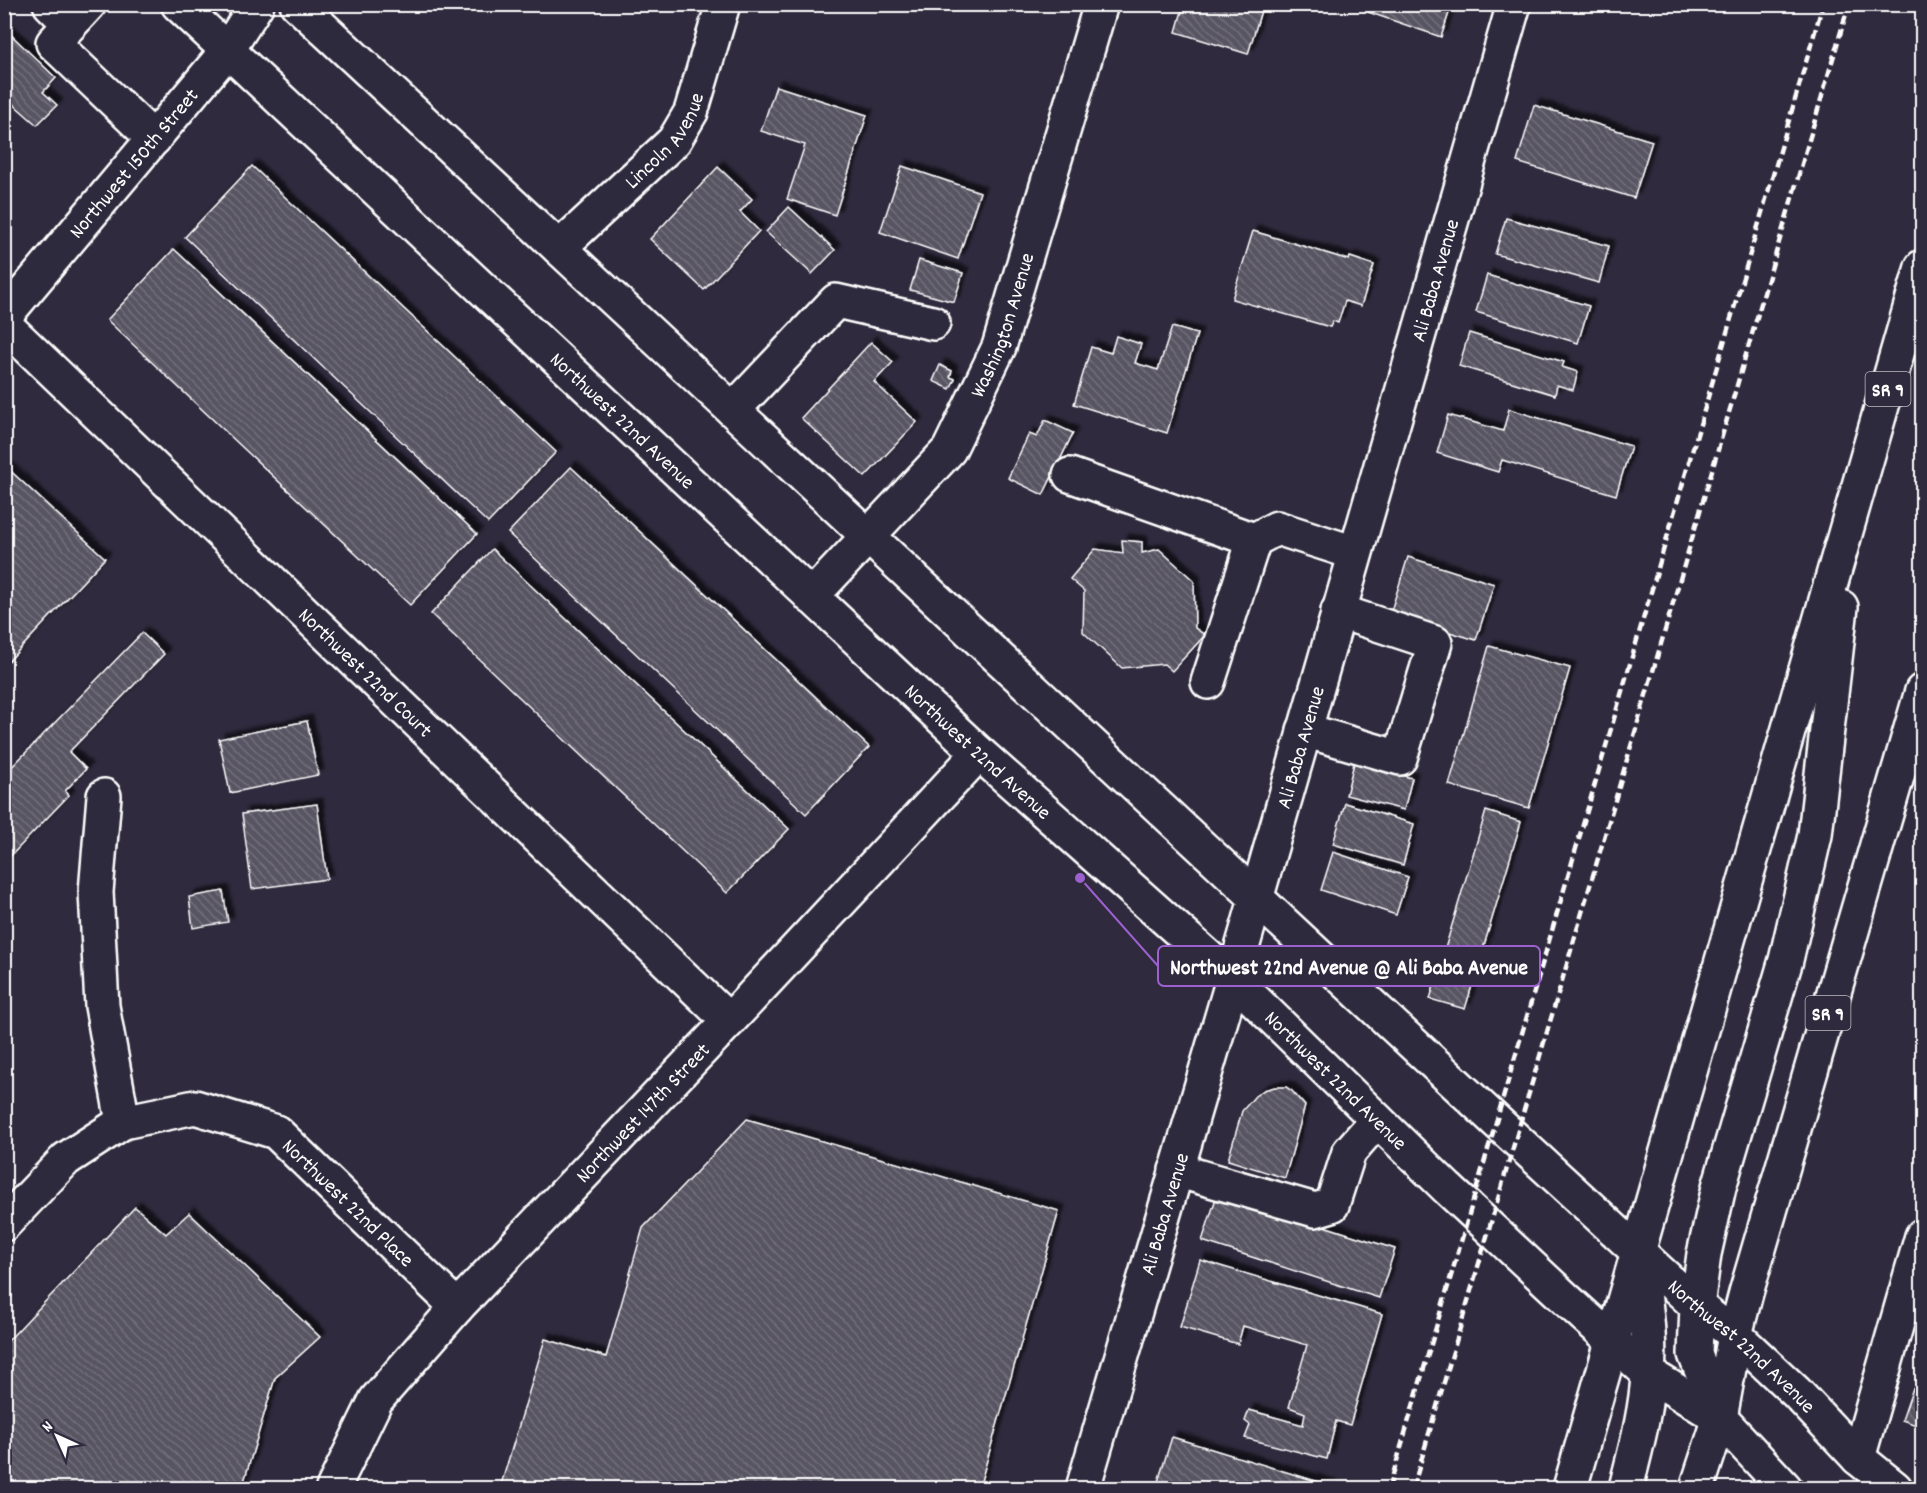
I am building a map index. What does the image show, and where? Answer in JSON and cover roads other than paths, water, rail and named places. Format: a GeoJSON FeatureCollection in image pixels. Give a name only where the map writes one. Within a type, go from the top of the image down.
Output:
{"type":"FeatureCollection","features":[{"type":"Feature","properties":{"kind":"main road","name":"Northwest 22nd Avenue"},"geometry":{"type":"LineString","coordinates":[[178,4],[979,753],[1233,979],[1447,1188],[1648,1374],[1720,1418],[1785,1488]]}},
{"type":"Feature","properties":{"kind":"main road","name":"Northwest 150th Street"},"geometry":{"type":"LineString","coordinates":[[4,317],[227,51],[256,4]]}},
{"type":"Feature","properties":{"kind":"main road","name":"Northwest 22nd Avenue"},"geometry":{"type":"LineString","coordinates":[[297,4],[1639,1254],[1697,1306],[1735,1335],[1796,1392],[1858,1458],[1895,1488]]}},
{"type":"Feature","properties":{"kind":"main road","name":"Lincoln Avenue"},"geometry":{"type":"LineString","coordinates":[[558,248],[674,141],[691,112],[723,4]]}},
{"type":"Feature","properties":{"kind":"main road","name":"Washington Avenue"},"geometry":{"type":"LineString","coordinates":[[812,597],[949,450],[999,347],[1101,4]]}},
{"type":"Feature","properties":{"kind":"main road","name":"Ali Baba Avenue"},"geometry":{"type":"LineString","coordinates":[[1083,1488],[1233,979],[1514,4]]}},
{"type":"Feature","properties":{"kind":"main road"},"geometry":{"type":"LineString","coordinates":[[70,11],[53,43],[154,139]]}},
{"type":"Feature","properties":{"kind":"main road","name":"SR 9"},"geometry":{"type":"LineString","coordinates":[[1570,1488],[1923,267]]}},
{"type":"Feature","properties":{"kind":"main road"},"geometry":{"type":"LineString","coordinates":[[733,410],[836,301],[933,323]]}},
{"type":"Feature","properties":{"kind":"main road","name":"Northwest 22nd Court"},"geometry":{"type":"LineString","coordinates":[[4,324],[729,1020]]}},
{"type":"Feature","properties":{"kind":"main road"},"geometry":{"type":"LineString","coordinates":[[1070,475],[1254,540]]}},
{"type":"Feature","properties":{"kind":"main road"},"geometry":{"type":"LineString","coordinates":[[1720,1418],[1695,1354],[1697,1306],[1704,1254],[1719,1187],[1786,960],[1815,835],[1853,510]]}},
{"type":"Feature","properties":{"kind":"main road"},"geometry":{"type":"LineString","coordinates":[[1208,682],[1254,540],[1277,528],[1355,553]]}},
{"type":"Feature","properties":{"kind":"main road"},"geometry":{"type":"LineString","coordinates":[[1304,730],[1400,758],[1435,643],[1338,611]]}},
{"type":"Feature","properties":{"kind":"main road","name":"SR 9"},"geometry":{"type":"LineString","coordinates":[[1697,1488],[1720,1418],[1735,1335],[1923,691]]}},
{"type":"Feature","properties":{"kind":"main road","name":"Northwest 147th Street"},"geometry":{"type":"LineString","coordinates":[[333,1488],[376,1400],[457,1307],[979,753]]}},
{"type":"Feature","properties":{"kind":"main road"},"geometry":{"type":"LineString","coordinates":[[4,1224],[66,1159],[123,1122],[102,1006],[96,892],[104,796]]}},
{"type":"Feature","properties":{"kind":"main road","name":"Northwest 22nd Place"},"geometry":{"type":"LineString","coordinates":[[123,1122],[195,1107],[276,1132],[457,1307]]}},
{"type":"Feature","properties":{"kind":"main road"},"geometry":{"type":"LineString","coordinates":[[1176,1170],[1315,1210],[1332,1205],[1349,1152],[1377,1120]]}},
{"type":"Feature","properties":{"kind":"main road"},"geometry":{"type":"LineString","coordinates":[[1858,1458],[1913,1306],[1923,1236]]}},
{"type":"Feature","properties":{"kind":"main road"},"geometry":{"type":"LineString","coordinates":[[1626,1488],[1641,1428],[1648,1374],[1648,1323],[1639,1254]]}},
{"type":"Feature","properties":{"kind":"railway"},"geometry":{"type":"LineString","coordinates":[[1389,1488],[1823,4]]}},
{"type":"Feature","properties":{"kind":"railway"},"geometry":{"type":"LineString","coordinates":[[1413,1488],[1849,4]]}},
{"type":"Feature","properties":{"kind":"place","name":"Northwest 22nd Avenue @ Ali Baba Avenue"},"geometry":{"type":"Point","coordinates":[1080,878]}}]}
